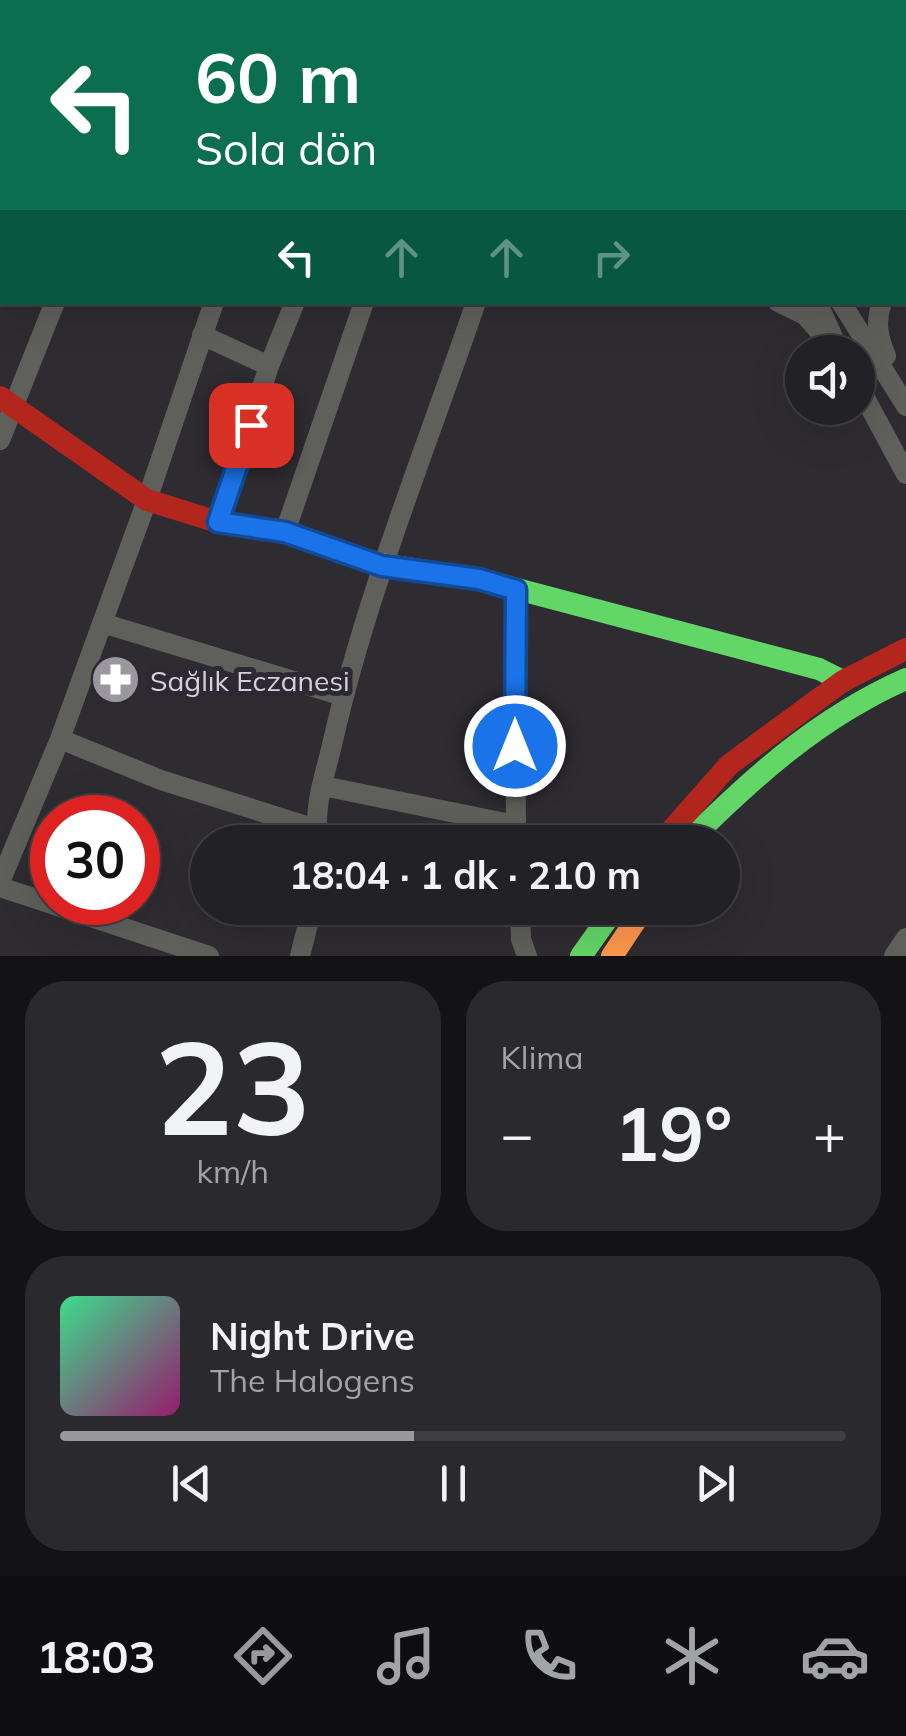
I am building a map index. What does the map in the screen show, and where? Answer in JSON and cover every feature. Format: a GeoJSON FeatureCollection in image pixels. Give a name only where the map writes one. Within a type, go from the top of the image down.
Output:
{"type":"FeatureCollection","features":[{"type":"Feature","properties":{"kind":"street"},"geometry":{"type":"LineString","coordinates":[[0,440],[7,401],[55,305]]}},
{"type":"Feature","properties":{"kind":"street"},"geometry":{"type":"LineString","coordinates":[[209,956],[0,884],[60,739],[213,305]]}},
{"type":"Feature","properties":{"kind":"street"},"geometry":{"type":"LineString","coordinates":[[218,522],[269,366],[294,305]]}},
{"type":"Feature","properties":{"kind":"street"},"geometry":{"type":"LineString","coordinates":[[285,532],[363,305]]}},
{"type":"Feature","properties":{"kind":"street"},"geometry":{"type":"LineString","coordinates":[[319,825],[323,786],[343,696],[382,566],[475,305]]}},
{"type":"Feature","properties":{"kind":"street"},"geometry":{"type":"LineString","coordinates":[[784,305],[805,315],[823,335]]}},
{"type":"Feature","properties":{"kind":"street"},"geometry":{"type":"LineString","coordinates":[[818,305],[832,335]]}},
{"type":"Feature","properties":{"kind":"street"},"geometry":{"type":"LineString","coordinates":[[843,305],[906,406]]}},
{"type":"Feature","properties":{"kind":"street"},"geometry":{"type":"LineString","coordinates":[[881,305],[878,337],[906,398]]}},
{"type":"Feature","properties":{"kind":"street"},"geometry":{"type":"LineString","coordinates":[[202,335],[269,366]]}},
{"type":"Feature","properties":{"kind":"street"},"geometry":{"type":"LineString","coordinates":[[7,401],[147,500],[218,522],[285,532],[382,566],[479,579],[819,670],[843,682]]}},
{"type":"Feature","properties":{"kind":"street"},"geometry":{"type":"LineString","coordinates":[[875,417],[906,474]]}},
{"type":"Feature","properties":{"kind":"street"},"geometry":{"type":"LineString","coordinates":[[516,590],[516,825]]}},
{"type":"Feature","properties":{"kind":"street"},"geometry":{"type":"LineString","coordinates":[[102,623],[343,696]]}},
{"type":"Feature","properties":{"kind":"street"},"geometry":{"type":"LineString","coordinates":[[676,825],[729,766],[843,682],[906,649]]}},
{"type":"Feature","properties":{"kind":"street"},"geometry":{"type":"LineString","coordinates":[[705,825],[752,778],[820,724],[906,679]]}},
{"type":"Feature","properties":{"kind":"street"},"geometry":{"type":"LineString","coordinates":[[60,739],[287,825]]}},
{"type":"Feature","properties":{"kind":"street"},"geometry":{"type":"LineString","coordinates":[[323,786],[480,825]]}},
{"type":"Feature","properties":{"kind":"street"},"geometry":{"type":"LineString","coordinates":[[300,956],[308,925]]}},
{"type":"Feature","properties":{"kind":"street"},"geometry":{"type":"LineString","coordinates":[[521,925],[527,956]]}},
{"type":"Feature","properties":{"kind":"street"},"geometry":{"type":"LineString","coordinates":[[581,956],[603,925]]}},
{"type":"Feature","properties":{"kind":"street"},"geometry":{"type":"LineString","coordinates":[[612,956],[633,925]]}},
{"type":"Feature","properties":{"kind":"street"},"geometry":{"type":"LineString","coordinates":[[894,956],[906,938]]}},
{"type":"Feature","properties":{"kind":"traffic: fast"},"geometry":{"type":"LineString","coordinates":[[373,563],[479,579],[819,669],[843,681]]}},
{"type":"Feature","properties":{"kind":"traffic: fast"},"geometry":{"type":"LineString","coordinates":[[706,825],[817,730],[906,679]]}},
{"type":"Feature","properties":{"kind":"traffic: fast"},"geometry":{"type":"LineString","coordinates":[[581,956],[603,925]]}},
{"type":"Feature","properties":{"kind":"traffic: slow"},"geometry":{"type":"LineString","coordinates":[[612,956],[633,925]]}},
{"type":"Feature","properties":{"kind":"traffic: jam"},"geometry":{"type":"LineString","coordinates":[[0,397],[147,500],[218,522],[285,532],[373,563]]}},
{"type":"Feature","properties":{"kind":"traffic: jam"},"geometry":{"type":"LineString","coordinates":[[676,825],[729,765],[843,681],[906,649]]}},
{"type":"Feature","properties":{"kind":"place","name":"Sağlık Eczanesi"},"geometry":{"type":"Point","coordinates":[115,680]}},
{"type":"Feature","properties":{"kind":"route"},"geometry":{"type":"LineString","coordinates":[[251,425],[218,522],[285,532],[382,566],[479,579],[516,590],[515,746]]}}]}
